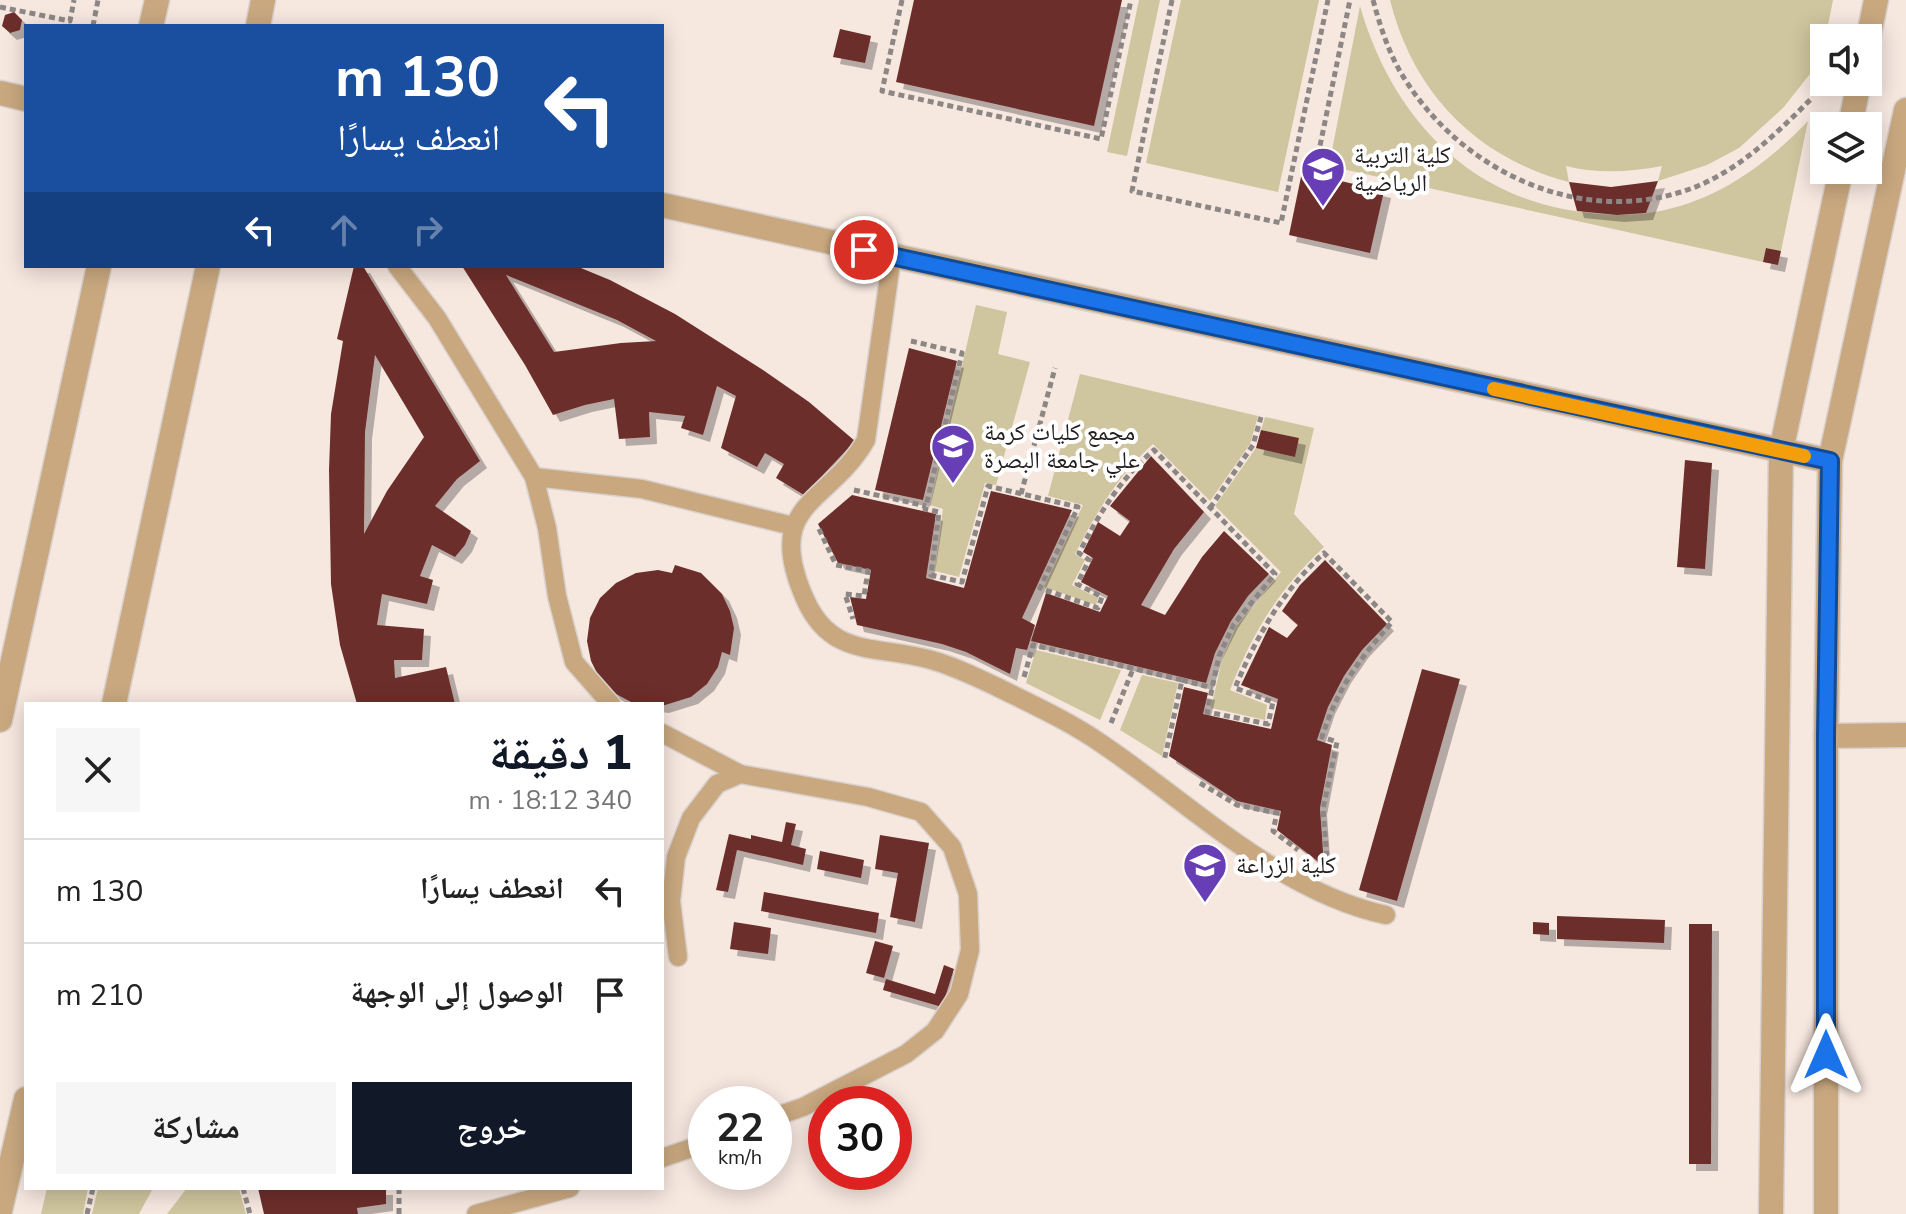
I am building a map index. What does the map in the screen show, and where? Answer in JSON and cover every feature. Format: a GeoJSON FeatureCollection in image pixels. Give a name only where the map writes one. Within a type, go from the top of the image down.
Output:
{"type":"FeatureCollection","features":[{"type":"Feature","properties":{"kind":"street"},"geometry":{"type":"LineString","coordinates":[[151,24],[157,0]]}},
{"type":"Feature","properties":{"kind":"street"},"geometry":{"type":"LineString","coordinates":[[258,24],[263,0]]}},
{"type":"Feature","properties":{"kind":"street"},"geometry":{"type":"LineString","coordinates":[[1871,24],[1876,0]]}},
{"type":"Feature","properties":{"kind":"street"},"geometry":{"type":"LineString","coordinates":[[0,93],[24,99]]}},
{"type":"Feature","properties":{"kind":"street"},"geometry":{"type":"LineString","coordinates":[[1826,1214],[1826,736],[1830,461],[1906,110]]}},
{"type":"Feature","properties":{"kind":"street"},"geometry":{"type":"LineString","coordinates":[[1771,1214],[1781,451],[1838,184]]}},
{"type":"Feature","properties":{"kind":"street"},"geometry":{"type":"LineString","coordinates":[[664,205],[1830,461]]}},
{"type":"Feature","properties":{"kind":"street"},"geometry":{"type":"LineString","coordinates":[[0,720],[99,268]]}},
{"type":"Feature","properties":{"kind":"street"},"geometry":{"type":"LineString","coordinates":[[114,702],[208,268]]}},
{"type":"Feature","properties":{"kind":"street"},"geometry":{"type":"LineString","coordinates":[[1826,736],[1906,735]]}},
{"type":"Feature","properties":{"kind":"street"},"geometry":{"type":"LineString","coordinates":[[0,1211],[24,1108]]}},
{"type":"Feature","properties":{"kind":"lane"},"geometry":{"type":"LineString","coordinates":[[892,256],[866,440],[851,461],[800,511],[793,526],[791,544],[795,570],[815,617],[830,634],[854,647],[927,659],[953,667],[1039,708],[1100,742],[1199,815],[1307,886],[1335,901],[1386,915]]}},
{"type":"Feature","properties":{"kind":"lane"},"geometry":{"type":"LineString","coordinates":[[399,268],[437,318],[534,477],[547,528],[557,596],[574,662],[609,702]]}},
{"type":"Feature","properties":{"kind":"lane"},"geometry":{"type":"LineString","coordinates":[[534,477],[642,489],[793,526]]}},
{"type":"Feature","properties":{"kind":"lane"},"geometry":{"type":"LineString","coordinates":[[664,734],[740,774],[868,797],[921,812],[952,847],[968,894],[970,950],[959,994],[935,1031],[906,1054],[792,1111]]}},
{"type":"Feature","properties":{"kind":"lane"},"geometry":{"type":"LineString","coordinates":[[678,957],[671,901],[676,857],[691,818],[717,784],[740,774]]}},
{"type":"Feature","properties":{"kind":"lane"},"geometry":{"type":"LineString","coordinates":[[664,1157],[688,1149]]}},
{"type":"Feature","properties":{"kind":"lane"},"geometry":{"type":"LineString","coordinates":[[476,1214],[563,1190]]}},
{"type":"Feature","properties":{"kind":"path"},"geometry":{"type":"LineString","coordinates":[[0,7],[70,21],[74,0]]}},
{"type":"Feature","properties":{"kind":"path"},"geometry":{"type":"LineString","coordinates":[[93,24],[98,0]]}},
{"type":"Feature","properties":{"kind":"path"},"geometry":{"type":"LineString","coordinates":[[902,0],[882,91],[1101,139],[1131,0]]}},
{"type":"Feature","properties":{"kind":"path"},"geometry":{"type":"LineString","coordinates":[[1172,0],[1132,191],[1281,223],[1328,0]]}},
{"type":"Feature","properties":{"kind":"path"},"geometry":{"type":"LineString","coordinates":[[1314,175],[1350,0]]}},
{"type":"Feature","properties":{"kind":"path"},"geometry":{"type":"LineString","coordinates":[[1373,0],[1392,56],[1407,83],[1450,135],[1501,173],[1534,187],[1573,197],[1614,202],[1683,192],[1742,161],[1774,136],[1813,97]]}},
{"type":"Feature","properties":{"kind":"path"},"geometry":{"type":"LineString","coordinates":[[911,341],[962,353],[925,509],[939,512],[931,575],[962,582],[988,486],[1078,507],[1040,588],[1098,608],[1102,597],[1077,584],[1089,560],[1079,553],[1098,515],[1141,461],[1154,450],[1275,574],[1234,624],[1219,656],[1207,712],[1268,724],[1273,702],[1235,688],[1250,651],[1288,591],[1324,553],[1392,622],[1351,671],[1331,709],[1322,737],[1337,742],[1323,809],[1328,872],[1317,864]]}},
{"type":"Feature","properties":{"kind":"path"},"geometry":{"type":"LineString","coordinates":[[1021,494],[1055,368]]}},
{"type":"Feature","properties":{"kind":"path"},"geometry":{"type":"LineString","coordinates":[[1210,508],[1253,445],[1261,417]]}},
{"type":"Feature","properties":{"kind":"path"},"geometry":{"type":"LineString","coordinates":[[845,498],[855,490],[926,506]]}},
{"type":"Feature","properties":{"kind":"path"},"geometry":{"type":"LineString","coordinates":[[815,522],[836,565],[868,571],[864,596],[845,594],[856,628]]}},
{"type":"Feature","properties":{"kind":"path"},"geometry":{"type":"LineString","coordinates":[[1021,685],[1033,645],[1212,688]]}},
{"type":"Feature","properties":{"kind":"path"},"geometry":{"type":"LineString","coordinates":[[1109,728],[1133,669]]}},
{"type":"Feature","properties":{"kind":"path"},"geometry":{"type":"LineString","coordinates":[[1159,758],[1164,761],[1182,680]]}},
{"type":"Feature","properties":{"kind":"path"},"geometry":{"type":"LineString","coordinates":[[1100,723],[1116,732]]}},
{"type":"Feature","properties":{"kind":"path"},"geometry":{"type":"LineString","coordinates":[[1191,777],[1237,805],[1277,813],[1273,831],[1306,856]]}},
{"type":"Feature","properties":{"kind":"path"},"geometry":{"type":"LineString","coordinates":[[87,1214],[93,1190]]}},
{"type":"Feature","properties":{"kind":"path"},"geometry":{"type":"LineString","coordinates":[[244,1190],[250,1214]]}},
{"type":"Feature","properties":{"kind":"path"},"geometry":{"type":"LineString","coordinates":[[399,1190],[399,1214]]}},
{"type":"Feature","properties":{"kind":"shaded area","name":"مجمع كليات كرمة علي جامعة البصرة"},"geometry":{"type":"Polygon","coordinates":[[[0,0],[1906,0],[1906,1214],[0,1214],[0,0]]]}},
{"type":"Feature","properties":{"kind":"shaded area"},"geometry":{"type":"Polygon","coordinates":[[[1139,0],[1160,0],[1127,156],[1107,152],[1139,0]]]}},
{"type":"Feature","properties":{"kind":"shaded area"},"geometry":{"type":"Polygon","coordinates":[[[1181,0],[1319,0],[1278,192],[1146,163],[1181,0]]]}},
{"type":"Feature","properties":{"kind":"shaded area"},"geometry":{"type":"Polygon","coordinates":[[[1390,0],[1833,0],[1828,24],[1810,24],[1810,74],[1783,108],[1739,148],[1707,165],[1658,181],[1662,166],[1614,171],[1566,166],[1569,182],[1505,157],[1454,117],[1432,92],[1401,34],[1390,0]]]}},
{"type":"Feature","properties":{"kind":"shaded area"},"geometry":{"type":"Polygon","coordinates":[[[1360,6],[1389,77],[1409,109],[1433,138],[1460,162],[1491,183],[1525,198],[1563,209],[1631,215],[1698,200],[1757,166],[1808,121],[1781,251],[1767,248],[1763,262],[1329,166],[1360,6]]]}},
{"type":"Feature","properties":{"kind":"shaded area"},"geometry":{"type":"Polygon","coordinates":[[[976,305],[1007,312],[998,354],[1030,362],[996,485],[985,483],[959,577],[935,571],[943,509],[930,505],[976,305]]]}},
{"type":"Feature","properties":{"kind":"shaded area"},"geometry":{"type":"Polygon","coordinates":[[[1080,374],[1258,416],[1250,444],[1210,501],[1153,444],[1129,468],[1100,509],[1075,554],[1085,560],[1072,585],[1098,598],[1096,605],[1044,587],[1083,505],[1048,496],[1080,374]]]}},
{"type":"Feature","properties":{"kind":"shaded area"},"geometry":{"type":"Polygon","coordinates":[[[1265,417],[1314,428],[1294,514],[1324,547],[1293,579],[1268,613],[1230,690],[1267,705],[1265,720],[1211,708],[1222,660],[1236,627],[1281,572],[1215,506],[1256,448],[1295,456],[1299,438],[1261,430],[1265,417]]]}},
{"type":"Feature","properties":{"kind":"shaded area"},"geometry":{"type":"Polygon","coordinates":[[[1036,650],[1121,670],[1100,720],[1026,683],[1036,650]]]}},
{"type":"Feature","properties":{"kind":"shaded area"},"geometry":{"type":"Polygon","coordinates":[[[1142,675],[1178,683],[1162,756],[1120,730],[1142,675]]]}},
{"type":"Feature","properties":{"kind":"shaded area"},"geometry":{"type":"Polygon","coordinates":[[[47,1190],[88,1190],[83,1214],[41,1214],[47,1190]]]}},
{"type":"Feature","properties":{"kind":"shaded area"},"geometry":{"type":"Polygon","coordinates":[[[98,1190],[152,1190],[139,1214],[92,1214],[98,1190]]]}},
{"type":"Feature","properties":{"kind":"shaded area"},"geometry":{"type":"Polygon","coordinates":[[[185,1190],[240,1190],[246,1214],[167,1214],[185,1190]]]}},
{"type":"Feature","properties":{"kind":"building"},"geometry":{"type":"Polygon","coordinates":[[[914,0],[1122,0],[1094,126],[896,82],[914,0]]]}},
{"type":"Feature","properties":{"kind":"building"},"geometry":{"type":"Polygon","coordinates":[[[14,12],[22,20],[20,30],[10,33],[2,26],[5,15],[14,12]]]}},
{"type":"Feature","properties":{"kind":"building"},"geometry":{"type":"Polygon","coordinates":[[[840,29],[871,36],[865,63],[833,57],[840,29]]]}},
{"type":"Feature","properties":{"kind":"building"},"geometry":{"type":"Polygon","coordinates":[[[1302,172],[1384,191],[1370,253],[1289,235],[1302,172]]]}},
{"type":"Feature","properties":{"kind":"building"},"geometry":{"type":"Polygon","coordinates":[[[1658,181],[1646,213],[1617,215],[1577,211],[1569,182],[1611,187],[1658,181]]]}},
{"type":"Feature","properties":{"kind":"building"},"geometry":{"type":"Polygon","coordinates":[[[1766,248],[1781,251],[1778,265],[1763,262],[1766,248]]]}},
{"type":"Feature","properties":{"kind":"building"},"geometry":{"type":"Polygon","coordinates":[[[354,268],[364,268],[480,461],[457,479],[435,506],[471,531],[465,545],[455,557],[432,545],[420,576],[433,580],[427,604],[382,594],[377,625],[424,629],[422,660],[394,660],[395,678],[446,667],[455,702],[356,702],[340,645],[331,584],[331,414],[343,341],[337,339],[354,268]],[[375,355],[365,432],[364,534],[387,491],[424,437],[375,355]]]}},
{"type":"Feature","properties":{"kind":"building"},"geometry":{"type":"Polygon","coordinates":[[[463,268],[581,268],[610,280],[675,314],[763,370],[809,402],[855,441],[804,495],[776,478],[784,464],[765,453],[757,467],[721,448],[736,396],[717,386],[703,435],[681,428],[685,416],[649,412],[650,437],[619,439],[614,399],[553,415],[463,268]],[[506,275],[554,352],[656,341],[617,320],[506,275]]]}},
{"type":"Feature","properties":{"kind":"building"},"geometry":{"type":"Polygon","coordinates":[[[909,348],[957,361],[923,500],[875,490],[909,348]]]}},
{"type":"Feature","properties":{"kind":"building"},"geometry":{"type":"Polygon","coordinates":[[[1261,430],[1299,438],[1295,457],[1256,448],[1261,430]]]}},
{"type":"Feature","properties":{"kind":"building"},"geometry":{"type":"Polygon","coordinates":[[[1151,456],[1204,512],[1174,549],[1141,605],[1165,615],[1202,557],[1224,531],[1269,574],[1248,596],[1231,621],[1215,653],[1206,683],[1031,641],[1046,593],[1100,612],[1108,596],[1081,582],[1093,558],[1083,552],[1098,522],[1120,536],[1130,521],[1110,506],[1151,456]]]}},
{"type":"Feature","properties":{"kind":"building"},"geometry":{"type":"Polygon","coordinates":[[[1685,460],[1712,463],[1705,569],[1677,567],[1685,460]]]}},
{"type":"Feature","properties":{"kind":"building"},"geometry":{"type":"Polygon","coordinates":[[[991,491],[1072,510],[1022,618],[1035,625],[1027,650],[1016,648],[1010,674],[942,644],[857,625],[850,597],[866,599],[871,570],[838,563],[818,524],[852,495],[936,514],[926,578],[964,588],[991,491]]]}},
{"type":"Feature","properties":{"kind":"building"},"geometry":{"type":"Polygon","coordinates":[[[1325,560],[1387,624],[1362,650],[1344,676],[1328,707],[1317,740],[1332,745],[1320,808],[1324,866],[1277,830],[1281,811],[1237,801],[1169,756],[1184,687],[1208,693],[1203,714],[1271,729],[1278,699],[1241,685],[1269,627],[1287,638],[1298,625],[1282,611],[1300,585],[1325,560]]]}},
{"type":"Feature","properties":{"kind":"building"},"geometry":{"type":"Polygon","coordinates":[[[675,565],[701,573],[722,594],[734,628],[730,655],[722,652],[718,667],[707,684],[691,697],[664,705],[664,702],[631,702],[614,693],[600,679],[591,661],[587,641],[590,618],[600,598],[616,583],[636,573],[658,570],[672,573],[675,565]]]}},
{"type":"Feature","properties":{"kind":"building"},"geometry":{"type":"Polygon","coordinates":[[[1422,669],[1460,679],[1397,901],[1359,890],[1422,669]]]}},
{"type":"Feature","properties":{"kind":"building"},"geometry":{"type":"Polygon","coordinates":[[[786,822],[796,824],[791,845],[806,849],[803,865],[737,850],[728,892],[716,890],[729,834],[782,842],[786,822]]]}},
{"type":"Feature","properties":{"kind":"building"},"geometry":{"type":"Polygon","coordinates":[[[880,835],[929,843],[915,922],[890,917],[898,873],[875,869],[880,835]]]}},
{"type":"Feature","properties":{"kind":"building"},"geometry":{"type":"Polygon","coordinates":[[[820,851],[864,860],[861,878],[817,869],[820,851]]]}},
{"type":"Feature","properties":{"kind":"building"},"geometry":{"type":"Polygon","coordinates":[[[764,892],[879,913],[876,933],[761,911],[764,892]]]}},
{"type":"Feature","properties":{"kind":"building"},"geometry":{"type":"Polygon","coordinates":[[[1557,916],[1665,920],[1664,943],[1557,939],[1557,916]]]}},
{"type":"Feature","properties":{"kind":"building"},"geometry":{"type":"Polygon","coordinates":[[[734,922],[771,928],[768,954],[730,949],[734,922]]]}},
{"type":"Feature","properties":{"kind":"building"},"geometry":{"type":"Polygon","coordinates":[[[1533,922],[1549,923],[1549,935],[1533,934],[1533,922]]]}},
{"type":"Feature","properties":{"kind":"building"},"geometry":{"type":"Polygon","coordinates":[[[1689,924],[1712,924],[1711,1164],[1689,1164],[1689,924]]]}},
{"type":"Feature","properties":{"kind":"building"},"geometry":{"type":"Polygon","coordinates":[[[875,941],[893,946],[884,978],[866,973],[875,941]]]}},
{"type":"Feature","properties":{"kind":"building"},"geometry":{"type":"Polygon","coordinates":[[[944,965],[954,969],[942,1007],[883,990],[886,979],[935,994],[944,965]]]}},
{"type":"Feature","properties":{"kind":"building"},"geometry":{"type":"Polygon","coordinates":[[[258,1190],[386,1190],[386,1204],[357,1208],[358,1214],[264,1214],[258,1190]]]}},
{"type":"Feature","properties":{"kind":"slow traffic"},"geometry":{"type":"LineString","coordinates":[[1494,389],[1804,456]]}},
{"type":"Feature","properties":{"kind":"place","name":"كلية التربية الرياضية"},"geometry":{"type":"Point","coordinates":[1323,208]}},
{"type":"Feature","properties":{"kind":"place","name":"مجمع كليات كرمة علي جامعة البصرة"},"geometry":{"type":"Point","coordinates":[953,485]}},
{"type":"Feature","properties":{"kind":"place","name":"كلية الزراعة"},"geometry":{"type":"Point","coordinates":[1205,904]}},
{"type":"Feature","properties":{"kind":"route"},"geometry":{"type":"LineString","coordinates":[[864,250],[1830,461],[1826,1055]]}}]}
